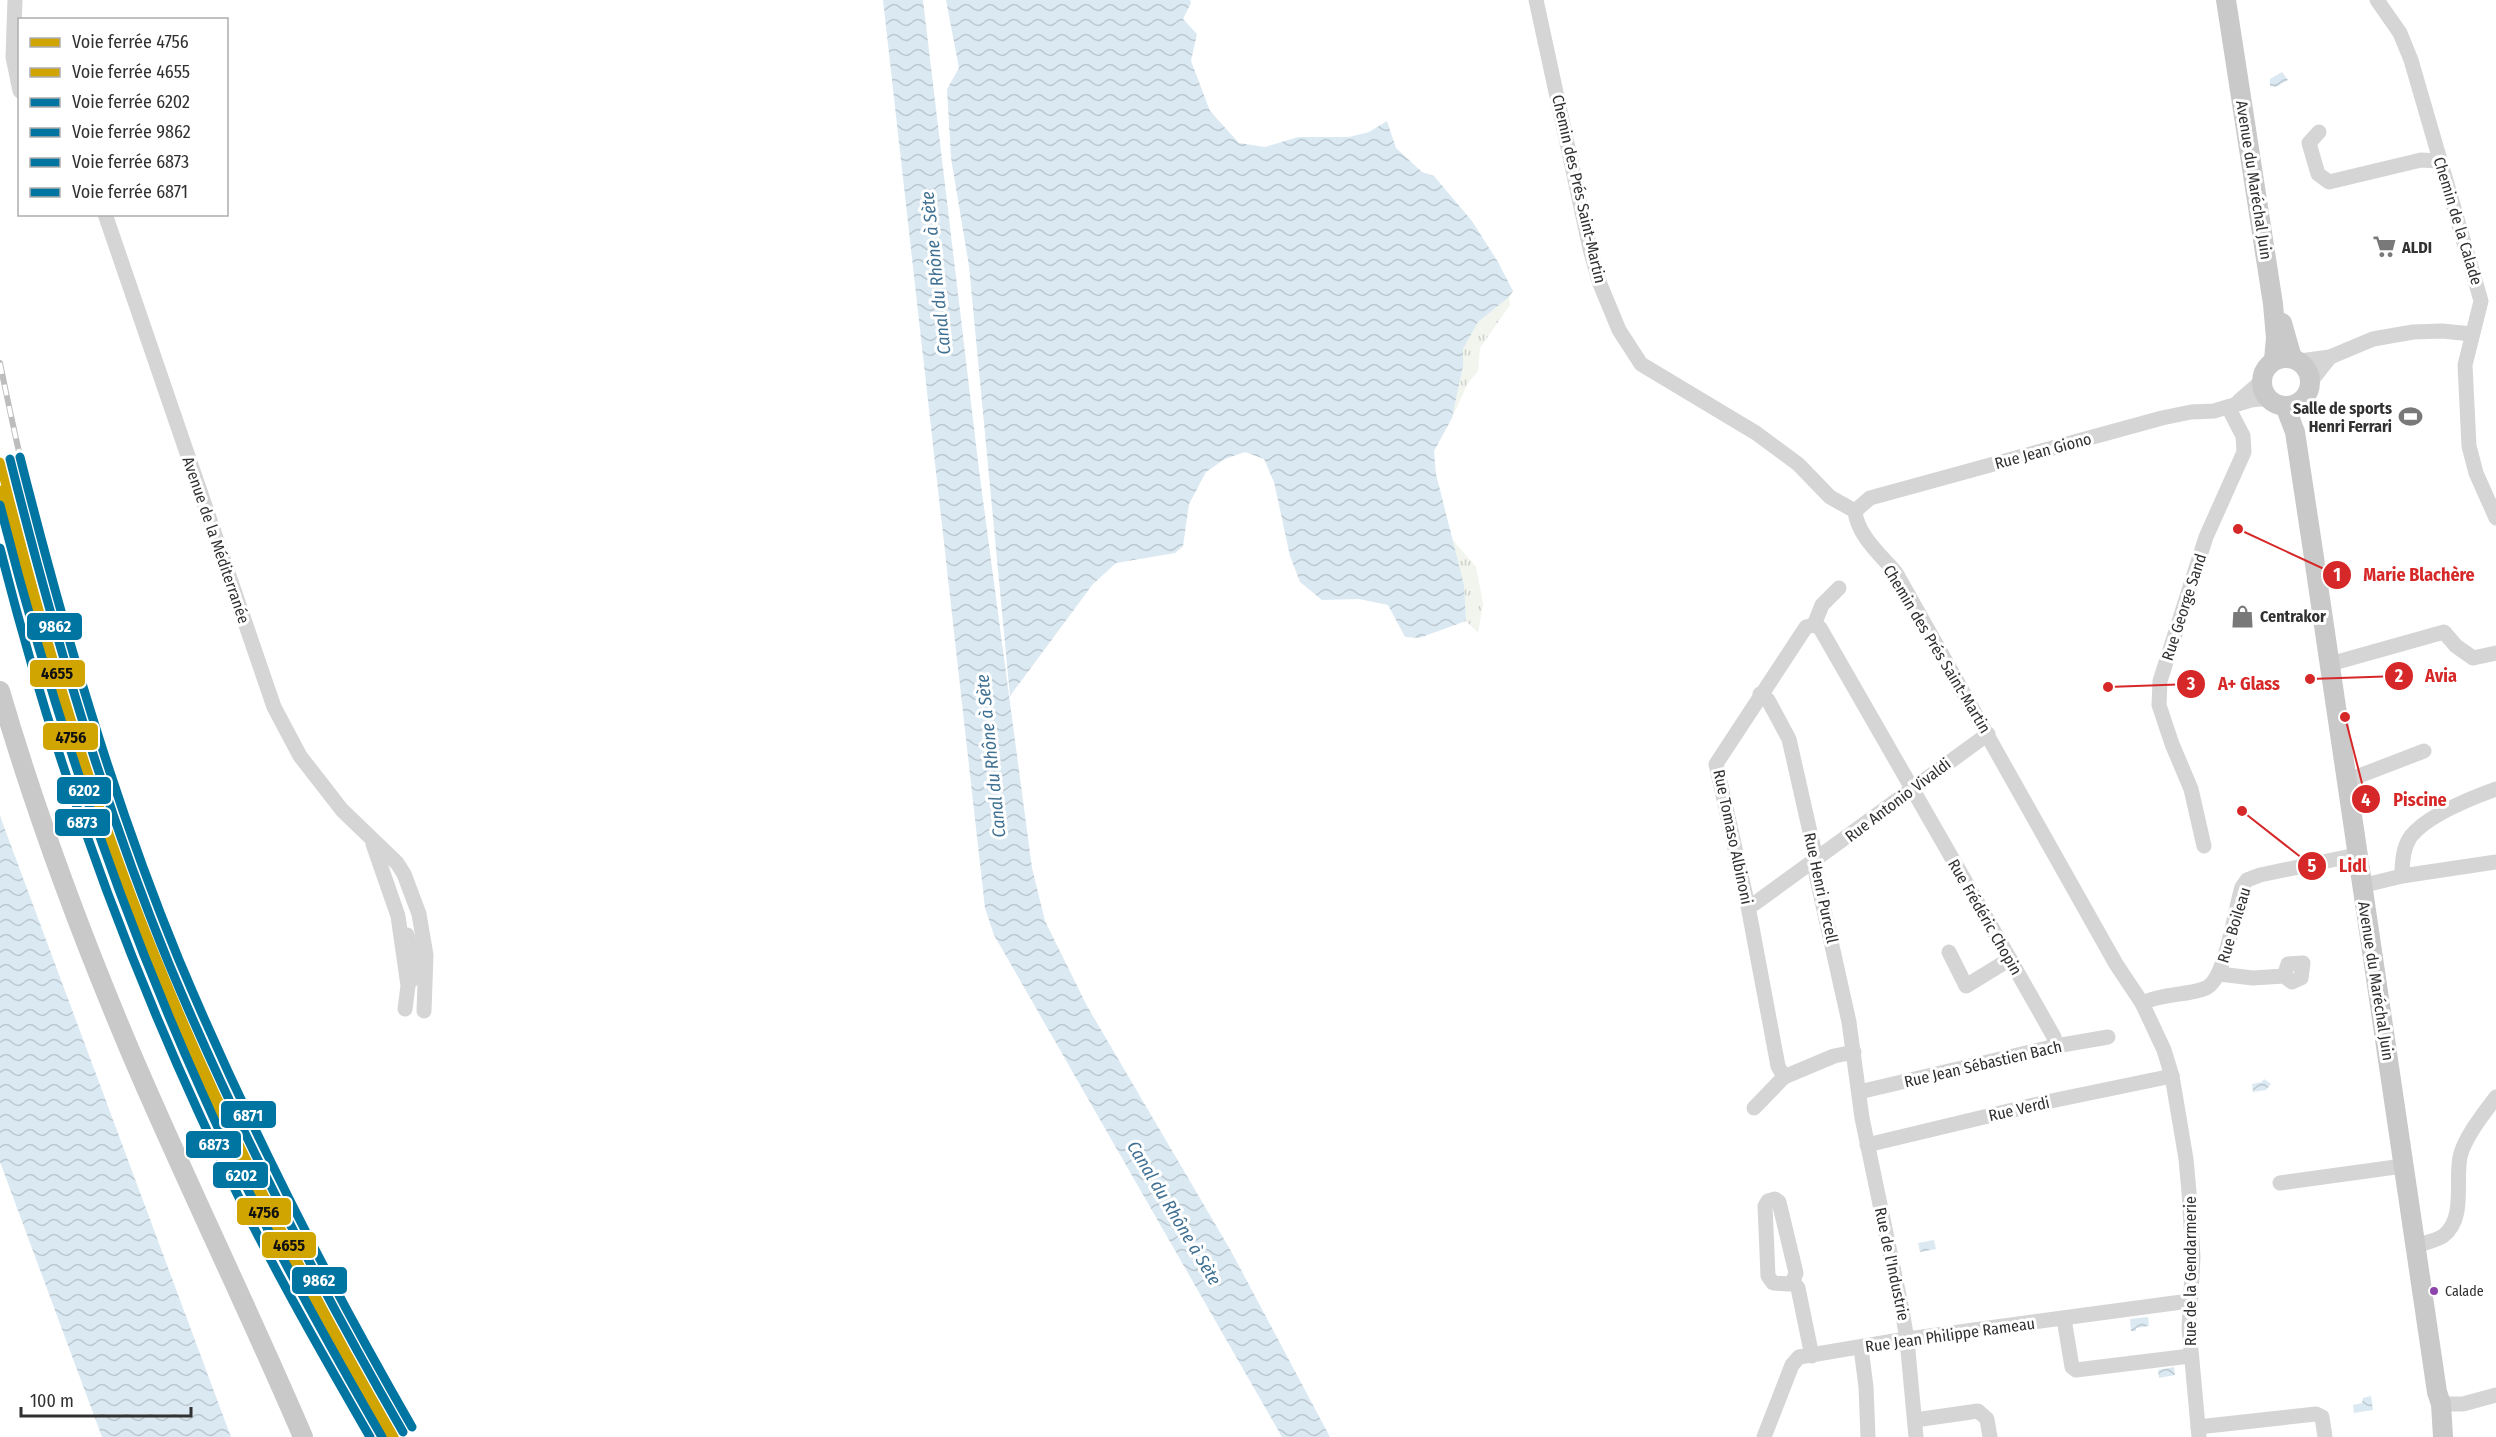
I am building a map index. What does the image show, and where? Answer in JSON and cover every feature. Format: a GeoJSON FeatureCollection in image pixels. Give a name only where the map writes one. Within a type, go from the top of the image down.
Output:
{"type":"FeatureCollection","features":[{"type":"Feature","properties":{"kind":"main road","name":"Avenue du Maréchal Juin"},"geometry":{"type":"LineString","coordinates":[[2226,0],[2273,304],[2276,338],[2289,360]]}},
{"type":"Feature","properties":{"kind":"main road","name":"Avenue du Maréchal Juin"},"geometry":{"type":"LineString","coordinates":[[2232,0],[2289,360]]}},
{"type":"Feature","properties":{"kind":"main road"},"geometry":{"type":"LineString","coordinates":[[2289,360],[2310,374],[2311,381],[2306,396],[2279,397],[2266,369],[2289,360]]}},
{"type":"Feature","properties":{"kind":"main road","name":"Avenue du Maréchal Juin"},"geometry":{"type":"LineString","coordinates":[[2279,397],[2295,432],[2356,855],[2417,1246],[2437,1392],[2441,1404],[2443,1437]]}},
{"type":"Feature","properties":{"kind":"main road"},"geometry":{"type":"LineString","coordinates":[[0,691],[37,808],[109,1000],[303,1437]]}},
{"type":"Feature","properties":{"kind":"street"},"geometry":{"type":"LineString","coordinates":[[15,0],[13,57],[18,81]]}},
{"type":"Feature","properties":{"kind":"street","name":"Chemin des Prés Saint-Martin"},"geometry":{"type":"LineString","coordinates":[[1536,0],[1590,249],[1600,284],[1626,345],[1641,364],[1756,433],[1798,464],[1830,497],[1855,511],[1860,530],[1896,573],[2116,963],[2142,1003]]}},
{"type":"Feature","properties":{"kind":"street","name":"Chemin de la Calade"},"geometry":{"type":"LineString","coordinates":[[2378,0],[2400,33],[2411,60],[2481,301],[2465,364],[2469,446],[2476,473],[2496,518]]}},
{"type":"Feature","properties":{"kind":"street"},"geometry":{"type":"LineString","coordinates":[[2319,132],[2309,143],[2318,174],[2329,182],[2421,160],[2428,162],[2438,156]]}},
{"type":"Feature","properties":{"kind":"street","name":"Avenue de la Méditerranée"},"geometry":{"type":"LineString","coordinates":[[106,216],[274,707],[300,756],[342,810],[397,863],[404,874],[419,914],[426,955],[421,968],[408,986]]}},
{"type":"Feature","properties":{"kind":"street"},"geometry":{"type":"LineString","coordinates":[[2289,360],[2330,357],[2373,339],[2413,332],[2442,331],[2472,334]]}},
{"type":"Feature","properties":{"kind":"street"},"geometry":{"type":"LineString","coordinates":[[2311,381],[2330,357]]}},
{"type":"Feature","properties":{"kind":"street"},"geometry":{"type":"LineString","coordinates":[[2232,406],[2279,397]]}},
{"type":"Feature","properties":{"kind":"street","name":"Rue Jean Giono"},"geometry":{"type":"LineString","coordinates":[[1855,511],[1870,498],[2162,418],[2191,412],[2214,411],[2232,406]]}},
{"type":"Feature","properties":{"kind":"street","name":"Rue George Sand"},"geometry":{"type":"LineString","coordinates":[[2204,846],[2191,789],[2159,705],[2160,681],[2206,537],[2244,452],[2244,441],[2232,406]]}},
{"type":"Feature","properties":{"kind":"street","name":"Rue Tomaso Albinoni"},"geometry":{"type":"LineString","coordinates":[[1784,1077],[1778,1066],[1748,906],[1716,764],[1806,627],[1814,625],[1816,615],[1822,605],[1839,588]]}},
{"type":"Feature","properties":{"kind":"street"},"geometry":{"type":"LineString","coordinates":[[1814,625],[1820,628],[1914,789]]}},
{"type":"Feature","properties":{"kind":"street"},"geometry":{"type":"LineString","coordinates":[[2330,664],[2444,632],[2456,646],[2473,658],[2496,653]]}},
{"type":"Feature","properties":{"kind":"street","name":"Rue Henri Purcell"},"geometry":{"type":"LineString","coordinates":[[1760,694],[1768,700],[1789,739],[1854,1052],[1859,1092]]}},
{"type":"Feature","properties":{"kind":"street","name":"Rue Antonio Vivaldi"},"geometry":{"type":"LineString","coordinates":[[1748,906],[1816,861],[1988,734]]}},
{"type":"Feature","properties":{"kind":"street"},"geometry":{"type":"LineString","coordinates":[[2346,781],[2424,751]]}},
{"type":"Feature","properties":{"kind":"street","name":"Rue Frédéric Chopin"},"geometry":{"type":"LineString","coordinates":[[1914,789],[1954,865],[2054,1037],[2056,1046]]}},
{"type":"Feature","properties":{"kind":"street"},"geometry":{"type":"LineString","coordinates":[[2402,876],[2402,858],[2410,837],[2429,820],[2496,789]]}},
{"type":"Feature","properties":{"kind":"street","name":"Avenue de la Méditerranée"},"geometry":{"type":"LineString","coordinates":[[372,841],[398,916],[421,968],[424,1011]]}},
{"type":"Feature","properties":{"kind":"street","name":"Rue Boileau"},"geometry":{"type":"LineString","coordinates":[[2142,1003],[2154,998],[2205,988],[2214,983],[2219,974],[2237,902],[2247,880],[2356,855]]}},
{"type":"Feature","properties":{"kind":"street"},"geometry":{"type":"LineString","coordinates":[[2361,886],[2402,876],[2496,862]]}},
{"type":"Feature","properties":{"kind":"street","name":"Avenue de la Méditerranée"},"geometry":{"type":"LineString","coordinates":[[398,916],[408,986],[405,1009]]}},
{"type":"Feature","properties":{"kind":"street"},"geometry":{"type":"LineString","coordinates":[[1949,952],[1966,986],[2010,959]]}},
{"type":"Feature","properties":{"kind":"street","name":"Rue Boileau"},"geometry":{"type":"LineString","coordinates":[[2219,974],[2253,978],[2284,976]]}},
{"type":"Feature","properties":{"kind":"street","name":"Rue de la Gendarmerie"},"geometry":{"type":"LineString","coordinates":[[2142,1003],[2156,1029],[2172,1076],[2186,1159],[2193,1257],[2189,1301],[2190,1356],[2198,1432]]}},
{"type":"Feature","properties":{"kind":"street","name":"Rue Jean Sébastien Bach"},"geometry":{"type":"LineString","coordinates":[[1859,1092],[2056,1046],[2108,1037]]}},
{"type":"Feature","properties":{"kind":"street"},"geometry":{"type":"LineString","coordinates":[[1754,1108],[1784,1077],[1834,1056],[1854,1052]]}},
{"type":"Feature","properties":{"kind":"street","name":"Rue Verdi"},"geometry":{"type":"LineString","coordinates":[[1867,1145],[2051,1101],[2172,1076]]}},
{"type":"Feature","properties":{"kind":"street","name":"Rue de l'Industrie"},"geometry":{"type":"LineString","coordinates":[[1859,1092],[1867,1145],[1907,1340],[1916,1437]]}},
{"type":"Feature","properties":{"kind":"street"},"geometry":{"type":"LineString","coordinates":[[2417,1246],[2441,1238],[2451,1229],[2456,1220],[2460,1155],[2479,1120],[2496,1097]]}},
{"type":"Feature","properties":{"kind":"street"},"geometry":{"type":"LineString","coordinates":[[2280,1183],[2403,1166]]}},
{"type":"Feature","properties":{"kind":"street"},"geometry":{"type":"LineString","coordinates":[[1775,1199],[1779,1202],[1796,1273],[1793,1281],[1789,1284],[1773,1283],[1768,1276],[1765,1206],[1768,1201],[1775,1199]]}},
{"type":"Feature","properties":{"kind":"street"},"geometry":{"type":"LineString","coordinates":[[1793,1281],[1798,1288],[1812,1356]]}},
{"type":"Feature","properties":{"kind":"street","name":"Rue Jean Philippe Rameau"},"geometry":{"type":"LineString","coordinates":[[1764,1437],[1792,1365],[1798,1357],[2189,1301]]}},
{"type":"Feature","properties":{"kind":"street"},"geometry":{"type":"LineString","coordinates":[[2064,1319],[2072,1367],[2076,1370],[2190,1356]]}},
{"type":"Feature","properties":{"kind":"street"},"geometry":{"type":"LineString","coordinates":[[1861,1348],[1866,1387],[1868,1437]]}},
{"type":"Feature","properties":{"kind":"street"},"geometry":{"type":"LineString","coordinates":[[2441,1404],[2463,1404],[2496,1395]]}},
{"type":"Feature","properties":{"kind":"street"},"geometry":{"type":"LineString","coordinates":[[1915,1420],[1978,1411],[1988,1419],[1990,1437]]}},
{"type":"Feature","properties":{"kind":"street"},"geometry":{"type":"LineString","coordinates":[[2198,1432],[2316,1414],[2322,1417],[2325,1437]]}},
{"type":"Feature","properties":{"kind":"green space"},"geometry":{"type":"Polygon","coordinates":[[[1509,297],[1510,305],[1480,348],[1478,371],[1468,383],[1452,418],[1463,366],[1463,349],[1478,322],[1509,297]]]}},
{"type":"Feature","properties":{"kind":"green space"},"geometry":{"type":"Polygon","coordinates":[[[1451,538],[1476,567],[1483,603],[1478,633],[1466,621],[1464,585],[1451,538]]]}},
{"type":"Feature","properties":{"kind":"water","name":"Canal du Rhône à Sète"},"geometry":{"type":"Polygon","coordinates":[[[883,0],[923,0],[979,470],[1032,868],[1045,921],[1087,1006],[1231,1251],[1330,1437],[1282,1437],[994,935],[985,908],[883,0]]]}},
{"type":"Feature","properties":{"kind":"water"},"geometry":{"type":"Polygon","coordinates":[[[946,0],[1190,0],[1191,3],[1183,19],[1197,34],[1191,61],[1210,111],[1239,143],[1265,147],[1298,137],[1349,137],[1369,132],[1387,121],[1396,148],[1422,172],[1434,176],[1472,221],[1513,291],[1509,297],[1478,322],[1463,349],[1463,366],[1452,418],[1434,451],[1436,474],[1464,585],[1466,621],[1419,638],[1405,637],[1388,605],[1359,599],[1322,600],[1300,582],[1290,556],[1274,482],[1264,459],[1245,452],[1225,459],[1206,472],[1189,504],[1183,546],[1175,553],[1116,563],[1093,584],[1010,696],[969,266],[951,158],[947,89],[959,68],[946,0]]]}},
{"type":"Feature","properties":{"kind":"water"},"geometry":{"type":"Polygon","coordinates":[[[2282,72],[2288,80],[2276,87],[2270,86],[2270,79],[2282,72]]]}},
{"type":"Feature","properties":{"kind":"water"},"geometry":{"type":"Polygon","coordinates":[[[0,816],[231,1437],[102,1437],[0,1162],[0,816]]]}},
{"type":"Feature","properties":{"kind":"water"},"geometry":{"type":"Polygon","coordinates":[[[2264,1079],[2271,1084],[2266,1090],[2253,1092],[2252,1084],[2262,1082],[2264,1079]]]}},
{"type":"Feature","properties":{"kind":"water"},"geometry":{"type":"Polygon","coordinates":[[[1934,1240],[1936,1249],[1920,1252],[1918,1243],[1934,1240]]]}},
{"type":"Feature","properties":{"kind":"water"},"geometry":{"type":"Polygon","coordinates":[[[2148,1317],[2149,1326],[2131,1331],[2130,1319],[2148,1317]]]}},
{"type":"Feature","properties":{"kind":"water"},"geometry":{"type":"Polygon","coordinates":[[[2174,1367],[2175,1375],[2159,1378],[2158,1370],[2174,1367]]]}},
{"type":"Feature","properties":{"kind":"water"},"geometry":{"type":"Polygon","coordinates":[[[2371,1396],[2373,1410],[2354,1413],[2353,1405],[2362,1403],[2363,1398],[2371,1396]]]}},
{"type":"Feature","properties":{"kind":"railway"},"geometry":{"type":"LineString","coordinates":[[0,363],[49,572],[112,778],[148,879],[230,1077],[342,1307],[387,1383]]}},
{"type":"Feature","properties":{"kind":"railway"},"geometry":{"type":"LineString","coordinates":[[383,1377],[402,1403]]}},
{"type":"Feature","properties":{"kind":"rail line","name":"6871"},"geometry":{"type":"LineString","coordinates":[[20,457],[90,711],[132,837],[179,960],[259,1139],[348,1312],[412,1427]]}},
{"type":"Feature","properties":{"kind":"rail line","name":"9862"},"geometry":{"type":"LineString","coordinates":[[10,459],[80,714],[122,840],[169,964],[278,1202],[403,1432]]}},
{"type":"Feature","properties":{"kind":"rail line","name":"4655"},"geometry":{"type":"LineString","coordinates":[[0,462],[71,718],[135,906],[212,1088],[240,1147],[299,1264],[394,1437]]}},
{"type":"Feature","properties":{"kind":"rail line","name":"4756"},"geometry":{"type":"LineString","coordinates":[[0,490],[42,645],[71,738],[135,918],[228,1138],[316,1310],[387,1437]]}},
{"type":"Feature","properties":{"kind":"rail line","name":"6202"},"geometry":{"type":"LineString","coordinates":[[0,505],[41,655],[88,802],[113,875],[170,1019],[221,1135],[264,1223],[382,1437]]}},
{"type":"Feature","properties":{"kind":"rail line","name":"6873"},"geometry":{"type":"LineString","coordinates":[[0,548],[48,719],[76,804],[138,972],[209,1136],[248,1216],[292,1300],[370,1437]]}},
{"type":"Feature","properties":{"kind":"place","name":"ALDI"},"geometry":{"type":"Point","coordinates":[2384,247]}},
{"type":"Feature","properties":{"kind":"place","name":"Salle de sports Henri Ferrari"},"geometry":{"type":"Point","coordinates":[2410,417]}},
{"type":"Feature","properties":{"kind":"place","name":"Marie Blachère"},"geometry":{"type":"Point","coordinates":[2238,529]}},
{"type":"Feature","properties":{"kind":"place","name":"Centrakor"},"geometry":{"type":"Point","coordinates":[2242,616]}},
{"type":"Feature","properties":{"kind":"place","name":"Avia"},"geometry":{"type":"Point","coordinates":[2310,679]}},
{"type":"Feature","properties":{"kind":"place","name":"A+ Glass"},"geometry":{"type":"Point","coordinates":[2108,687]}},
{"type":"Feature","properties":{"kind":"place","name":"Piscine"},"geometry":{"type":"Point","coordinates":[2345,717]}},
{"type":"Feature","properties":{"kind":"place","name":"Lidl"},"geometry":{"type":"Point","coordinates":[2242,811]}},
{"type":"Feature","properties":{"kind":"place","name":"Calade"},"geometry":{"type":"Point","coordinates":[2434,1291]}}]}
